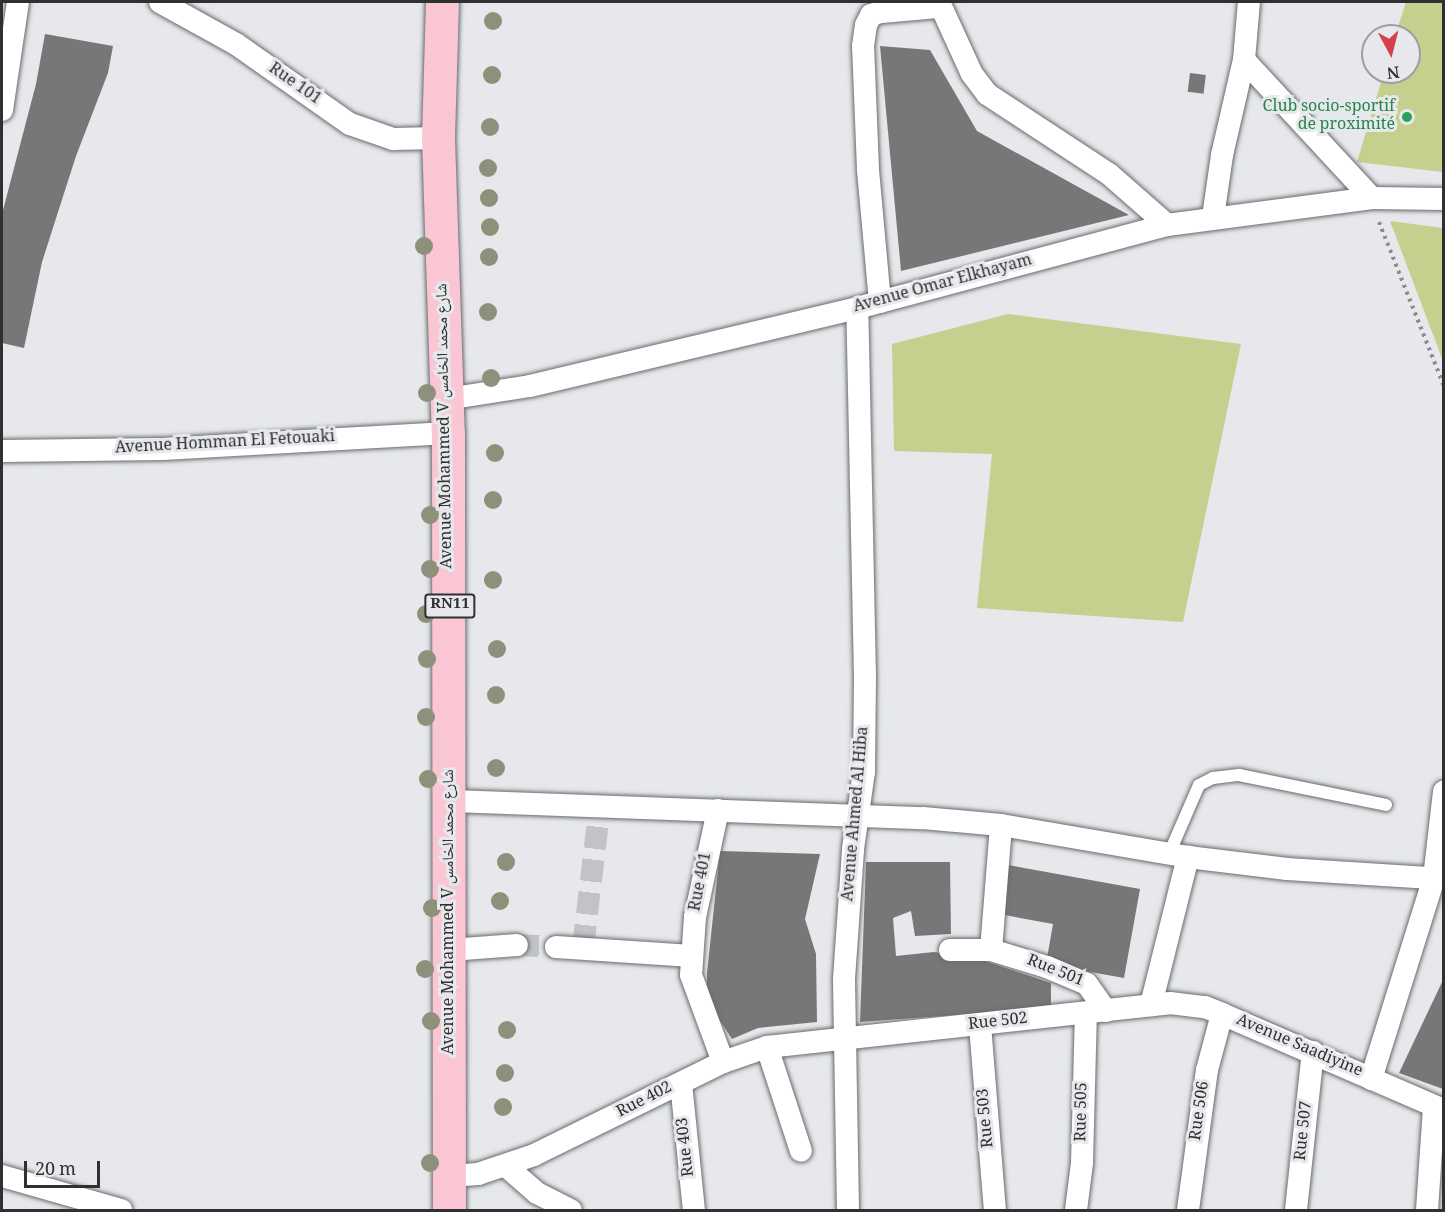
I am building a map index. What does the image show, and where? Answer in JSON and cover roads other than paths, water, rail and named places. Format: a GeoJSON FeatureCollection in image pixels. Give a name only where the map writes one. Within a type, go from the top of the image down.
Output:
{"type":"FeatureCollection","features":[{"type":"Feature","properties":{"kind":"main road","name":"Avenue Mohammed V شارع محمد الخامس"},"geometry":{"type":"LineString","coordinates":[[442,2],[438,138],[448,433],[452,801],[449,1210]]}},
{"type":"Feature","properties":{"kind":"street"},"geometry":{"type":"LineString","coordinates":[[2,110],[18,2]]}},
{"type":"Feature","properties":{"kind":"street","name":"Rue 101"},"geometry":{"type":"LineString","coordinates":[[160,2],[236,44],[350,124],[393,140],[438,138]]}},
{"type":"Feature","properties":{"kind":"street"},"geometry":{"type":"LineString","coordinates":[[1214,218],[1222,155],[1244,60],[1249,2]]}},
{"type":"Feature","properties":{"kind":"street"},"geometry":{"type":"LineString","coordinates":[[880,302],[868,169],[863,46],[866,25],[871,15],[881,12],[938,4],[987,94],[1109,174],[1167,225]]}},
{"type":"Feature","properties":{"kind":"street"},"geometry":{"type":"LineString","coordinates":[[1244,60],[1372,198]]}},
{"type":"Feature","properties":{"kind":"street","name":"Avenue Omar Elkhayam"},"geometry":{"type":"LineString","coordinates":[[447,399],[530,386],[858,309],[1167,225],[1372,198],[1443,200]]}},
{"type":"Feature","properties":{"kind":"street","name":"Avenue Ahmed Al Hiba"},"geometry":{"type":"LineString","coordinates":[[848,1210],[844,979],[859,814],[866,677],[858,309]]}},
{"type":"Feature","properties":{"kind":"street","name":"Avenue Homman El Fetouaki"},"geometry":{"type":"LineString","coordinates":[[2,451],[164,449],[448,433]]}},
{"type":"Feature","properties":{"kind":"street"},"geometry":{"type":"LineString","coordinates":[[1371,1078],[1439,878],[1443,792]]}},
{"type":"Feature","properties":{"kind":"street"},"geometry":{"type":"LineString","coordinates":[[452,801],[859,814],[1001,825],[1179,856],[1287,869],[1439,878]]}},
{"type":"Feature","properties":{"kind":"street","name":"Rue 401"},"geometry":{"type":"LineString","coordinates":[[718,810],[695,917],[692,956],[696,993],[723,1062]]}},
{"type":"Feature","properties":{"kind":"street"},"geometry":{"type":"LineString","coordinates":[[991,950],[1001,825]]}},
{"type":"Feature","properties":{"kind":"street"},"geometry":{"type":"LineString","coordinates":[[1151,1005],[1179,856]]}},
{"type":"Feature","properties":{"kind":"street"},"geometry":{"type":"LineString","coordinates":[[450,950],[517,945]]}},
{"type":"Feature","properties":{"kind":"street"},"geometry":{"type":"LineString","coordinates":[[556,947],[692,956]]}},
{"type":"Feature","properties":{"kind":"street","name":"Rue 501"},"geometry":{"type":"LineString","coordinates":[[950,950],[991,950],[1087,984],[1096,1012]]}},
{"type":"Feature","properties":{"kind":"street","name":"Avenue Saadiyine"},"geometry":{"type":"LineString","coordinates":[[1151,1005],[1187,1004],[1222,1014],[1439,1108]]}},
{"type":"Feature","properties":{"kind":"street","name":"Rue 502"},"geometry":{"type":"LineString","coordinates":[[844,1037],[980,1025],[1151,1005]]}},
{"type":"Feature","properties":{"kind":"street","name":"Rue 505"},"geometry":{"type":"LineString","coordinates":[[1076,1210],[1096,1012]]}},
{"type":"Feature","properties":{"kind":"street","name":"Rue 506"},"geometry":{"type":"LineString","coordinates":[[1188,1210],[1207,1070],[1222,1014]]}},
{"type":"Feature","properties":{"kind":"street","name":"Rue 503"},"geometry":{"type":"LineString","coordinates":[[980,1025],[995,1210]]}},
{"type":"Feature","properties":{"kind":"street","name":"Rue 402"},"geometry":{"type":"LineString","coordinates":[[450,1176],[506,1166],[723,1062],[766,1047],[844,1037]]}},
{"type":"Feature","properties":{"kind":"street"},"geometry":{"type":"LineString","coordinates":[[766,1047],[801,1151]]}},
{"type":"Feature","properties":{"kind":"street","name":"Rue 507"},"geometry":{"type":"LineString","coordinates":[[1296,1210],[1313,1052]]}},
{"type":"Feature","properties":{"kind":"street","name":"Rue 403"},"geometry":{"type":"LineString","coordinates":[[681,1083],[694,1210]]}},
{"type":"Feature","properties":{"kind":"street"},"geometry":{"type":"LineString","coordinates":[[1427,1210],[1439,1108]]}},
{"type":"Feature","properties":{"kind":"street"},"geometry":{"type":"LineString","coordinates":[[506,1166],[537,1193],[571,1210]]}},
{"type":"Feature","properties":{"kind":"street"},"geometry":{"type":"LineString","coordinates":[[2,1176],[121,1210]]}},
{"type":"Feature","properties":{"kind":"lane"},"geometry":{"type":"LineString","coordinates":[[1179,856],[1199,785],[1213,778],[1239,775],[1386,805]]}},
{"type":"Feature","properties":{"kind":"tunnel"},"geometry":{"type":"LineString","coordinates":[[583,947],[600,804]]}},
{"type":"Feature","properties":{"kind":"tunnel"},"geometry":{"type":"LineString","coordinates":[[517,945],[556,947]]}},
{"type":"Feature","properties":{"kind":"place","name":"Club socio-sportif de proximité"},"geometry":{"type":"Point","coordinates":[1407,117]}}]}
